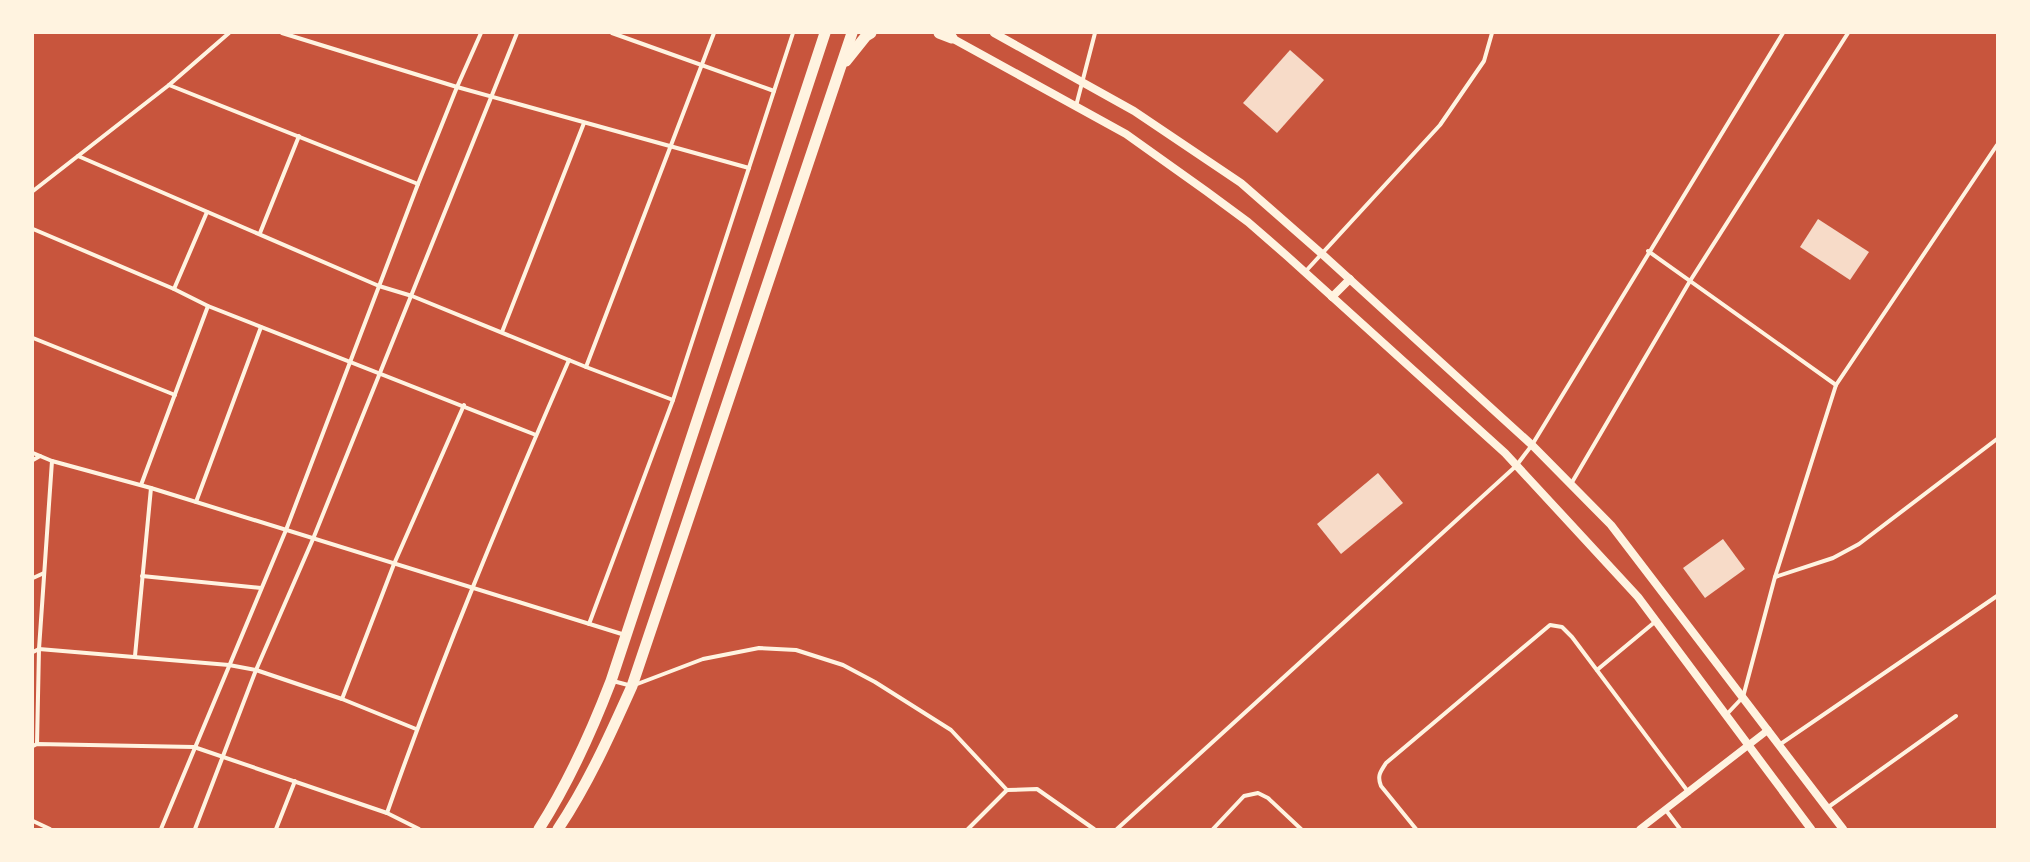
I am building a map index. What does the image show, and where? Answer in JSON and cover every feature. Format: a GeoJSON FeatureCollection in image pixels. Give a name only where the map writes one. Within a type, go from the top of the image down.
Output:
{"type":"FeatureCollection","features":[{"type":"Feature","properties":{"kind":"highway"},"geometry":{"type":"LineString","coordinates":[[539,829],[556,801],[590,734],[611,681],[826,33]]}},
{"type":"Feature","properties":{"kind":"highway"},"geometry":{"type":"LineString","coordinates":[[558,829],[574,804],[608,740],[632,686],[852,33]]}},
{"type":"Feature","properties":{"kind":"highway"},"geometry":{"type":"LineString","coordinates":[[837,75],[854,50],[866,36],[871,33]]}},
{"type":"Feature","properties":{"kind":"highway"},"geometry":{"type":"LineString","coordinates":[[939,33],[947,35]]}},
{"type":"Feature","properties":{"kind":"main road"},"geometry":{"type":"LineString","coordinates":[[994,33],[1134,111],[1241,183],[1322,254],[1532,445],[1611,525],[1843,829]]}},
{"type":"Feature","properties":{"kind":"main road"},"geometry":{"type":"LineString","coordinates":[[947,35],[1126,134],[1248,222],[1505,453],[1638,597],[1812,829]]}},
{"type":"Feature","properties":{"kind":"main road"},"geometry":{"type":"LineString","coordinates":[[1332,297],[1350,280]]}},
{"type":"Feature","properties":{"kind":"street"},"geometry":{"type":"LineString","coordinates":[[33,191],[169,86],[229,33]]}},
{"type":"Feature","properties":{"kind":"street"},"geometry":{"type":"LineString","coordinates":[[282,33],[584,123],[749,168]]}},
{"type":"Feature","properties":{"kind":"street"},"geometry":{"type":"LineString","coordinates":[[161,829],[194,746],[286,530],[418,184],[457,86],[481,33]]}},
{"type":"Feature","properties":{"kind":"street"},"geometry":{"type":"LineString","coordinates":[[195,829],[224,757],[256,670],[313,539],[517,33]]}},
{"type":"Feature","properties":{"kind":"street"},"geometry":{"type":"LineString","coordinates":[[612,33],[619,34],[702,67],[774,91]]}},
{"type":"Feature","properties":{"kind":"street"},"geometry":{"type":"LineString","coordinates":[[586,368],[714,33]]}},
{"type":"Feature","properties":{"kind":"street"},"geometry":{"type":"LineString","coordinates":[[589,624],[673,400],[793,33]]}},
{"type":"Feature","properties":{"kind":"street"},"geometry":{"type":"LineString","coordinates":[[1076,106],[1095,33]]}},
{"type":"Feature","properties":{"kind":"street"},"geometry":{"type":"LineString","coordinates":[[1304,272],[1440,125],[1484,61],[1492,33]]}},
{"type":"Feature","properties":{"kind":"street"},"geometry":{"type":"LineString","coordinates":[[1117,829],[1516,466],[1532,445],[1648,252],[1783,33]]}},
{"type":"Feature","properties":{"kind":"street"},"geometry":{"type":"LineString","coordinates":[[1571,485],[1690,281],[1848,33]]}},
{"type":"Feature","properties":{"kind":"street"},"geometry":{"type":"LineString","coordinates":[[169,86],[418,184]]}},
{"type":"Feature","properties":{"kind":"street"},"geometry":{"type":"LineString","coordinates":[[502,332],[584,123]]}},
{"type":"Feature","properties":{"kind":"street"},"geometry":{"type":"LineString","coordinates":[[260,233],[299,136]]}},
{"type":"Feature","properties":{"kind":"street"},"geometry":{"type":"LineString","coordinates":[[1727,714],[1743,697],[1775,577],[1836,385],[1997,146]]}},
{"type":"Feature","properties":{"kind":"street"},"geometry":{"type":"LineString","coordinates":[[78,156],[207,212],[260,233],[379,286],[412,296],[586,368],[673,400]]}},
{"type":"Feature","properties":{"kind":"street"},"geometry":{"type":"LineString","coordinates":[[174,289],[207,212]]}},
{"type":"Feature","properties":{"kind":"street"},"geometry":{"type":"LineString","coordinates":[[33,228],[174,289],[208,306],[464,405],[536,435]]}},
{"type":"Feature","properties":{"kind":"street"},"geometry":{"type":"LineString","coordinates":[[1648,252],[1836,385]]}},
{"type":"Feature","properties":{"kind":"street"},"geometry":{"type":"LineString","coordinates":[[141,485],[208,306]]}},
{"type":"Feature","properties":{"kind":"street"},"geometry":{"type":"LineString","coordinates":[[196,502],[261,327]]}},
{"type":"Feature","properties":{"kind":"street"},"geometry":{"type":"LineString","coordinates":[[33,338],[175,395]]}},
{"type":"Feature","properties":{"kind":"street"},"geometry":{"type":"LineString","coordinates":[[387,813],[416,729],[472,589],[569,360]]}},
{"type":"Feature","properties":{"kind":"street"},"geometry":{"type":"LineString","coordinates":[[342,700],[394,564],[464,405]]}},
{"type":"Feature","properties":{"kind":"street"},"geometry":{"type":"LineString","coordinates":[[1775,577],[1832,558],[1858,544],[1997,439]]}},
{"type":"Feature","properties":{"kind":"street"},"geometry":{"type":"LineString","coordinates":[[33,453],[52,461],[151,488],[472,589],[626,635]]}},
{"type":"Feature","properties":{"kind":"street"},"geometry":{"type":"LineString","coordinates":[[33,460],[40,456]]}},
{"type":"Feature","properties":{"kind":"street"},"geometry":{"type":"LineString","coordinates":[[52,461],[39,649],[35,745],[194,746],[387,813],[419,829]]}},
{"type":"Feature","properties":{"kind":"street"},"geometry":{"type":"LineString","coordinates":[[135,656],[151,488]]}},
{"type":"Feature","properties":{"kind":"street"},"geometry":{"type":"LineString","coordinates":[[33,578],[44,573]]}},
{"type":"Feature","properties":{"kind":"street"},"geometry":{"type":"LineString","coordinates":[[142,576],[261,588]]}},
{"type":"Feature","properties":{"kind":"street"},"geometry":{"type":"LineString","coordinates":[[1779,745],[1997,596]]}},
{"type":"Feature","properties":{"kind":"street"},"geometry":{"type":"LineString","coordinates":[[1597,670],[1656,621]]}},
{"type":"Feature","properties":{"kind":"street"},"geometry":{"type":"LineString","coordinates":[[1416,829],[1381,786],[1378,780],[1379,772],[1386,763],[1542,630],[1550,626],[1562,627],[1572,637],[1689,793]]}},
{"type":"Feature","properties":{"kind":"street"},"geometry":{"type":"LineString","coordinates":[[611,681],[632,686],[703,658],[759,648],[796,650],[843,665],[875,682],[952,730],[1007,790]]}},
{"type":"Feature","properties":{"kind":"street"},"geometry":{"type":"LineString","coordinates":[[33,652],[39,649],[135,656],[229,665],[256,670],[342,700],[416,729]]}},
{"type":"Feature","properties":{"kind":"street"},"geometry":{"type":"LineString","coordinates":[[1827,808],[1956,716]]}},
{"type":"Feature","properties":{"kind":"street"},"geometry":{"type":"LineString","coordinates":[[1640,829],[1665,809],[1689,793],[1768,730]]}},
{"type":"Feature","properties":{"kind":"street"},"geometry":{"type":"LineString","coordinates":[[276,829],[295,781]]}},
{"type":"Feature","properties":{"kind":"street"},"geometry":{"type":"LineString","coordinates":[[968,829],[1007,790],[1037,789],[1094,829]]}},
{"type":"Feature","properties":{"kind":"street"},"geometry":{"type":"LineString","coordinates":[[1213,829],[1244,796],[1258,793],[1268,798],[1301,829]]}},
{"type":"Feature","properties":{"kind":"street"},"geometry":{"type":"LineString","coordinates":[[1665,809],[1680,829]]}},
{"type":"Feature","properties":{"kind":"street"},"geometry":{"type":"LineString","coordinates":[[33,821],[50,829]]}},
{"type":"Feature","properties":{"kind":"building"},"geometry":{"type":"Polygon","coordinates":[[[1290,50],[1324,80],[1277,133],[1243,103],[1290,50]]]}},
{"type":"Feature","properties":{"kind":"building"},"geometry":{"type":"Polygon","coordinates":[[[1818,219],[1869,252],[1850,280],[1800,247],[1818,219]]]}},
{"type":"Feature","properties":{"kind":"building"},"geometry":{"type":"Polygon","coordinates":[[[1378,473],[1403,503],[1341,554],[1317,524],[1378,473]]]}},
{"type":"Feature","properties":{"kind":"building"},"geometry":{"type":"Polygon","coordinates":[[[1723,539],[1745,569],[1705,598],[1683,568],[1723,539]]]}}]}
